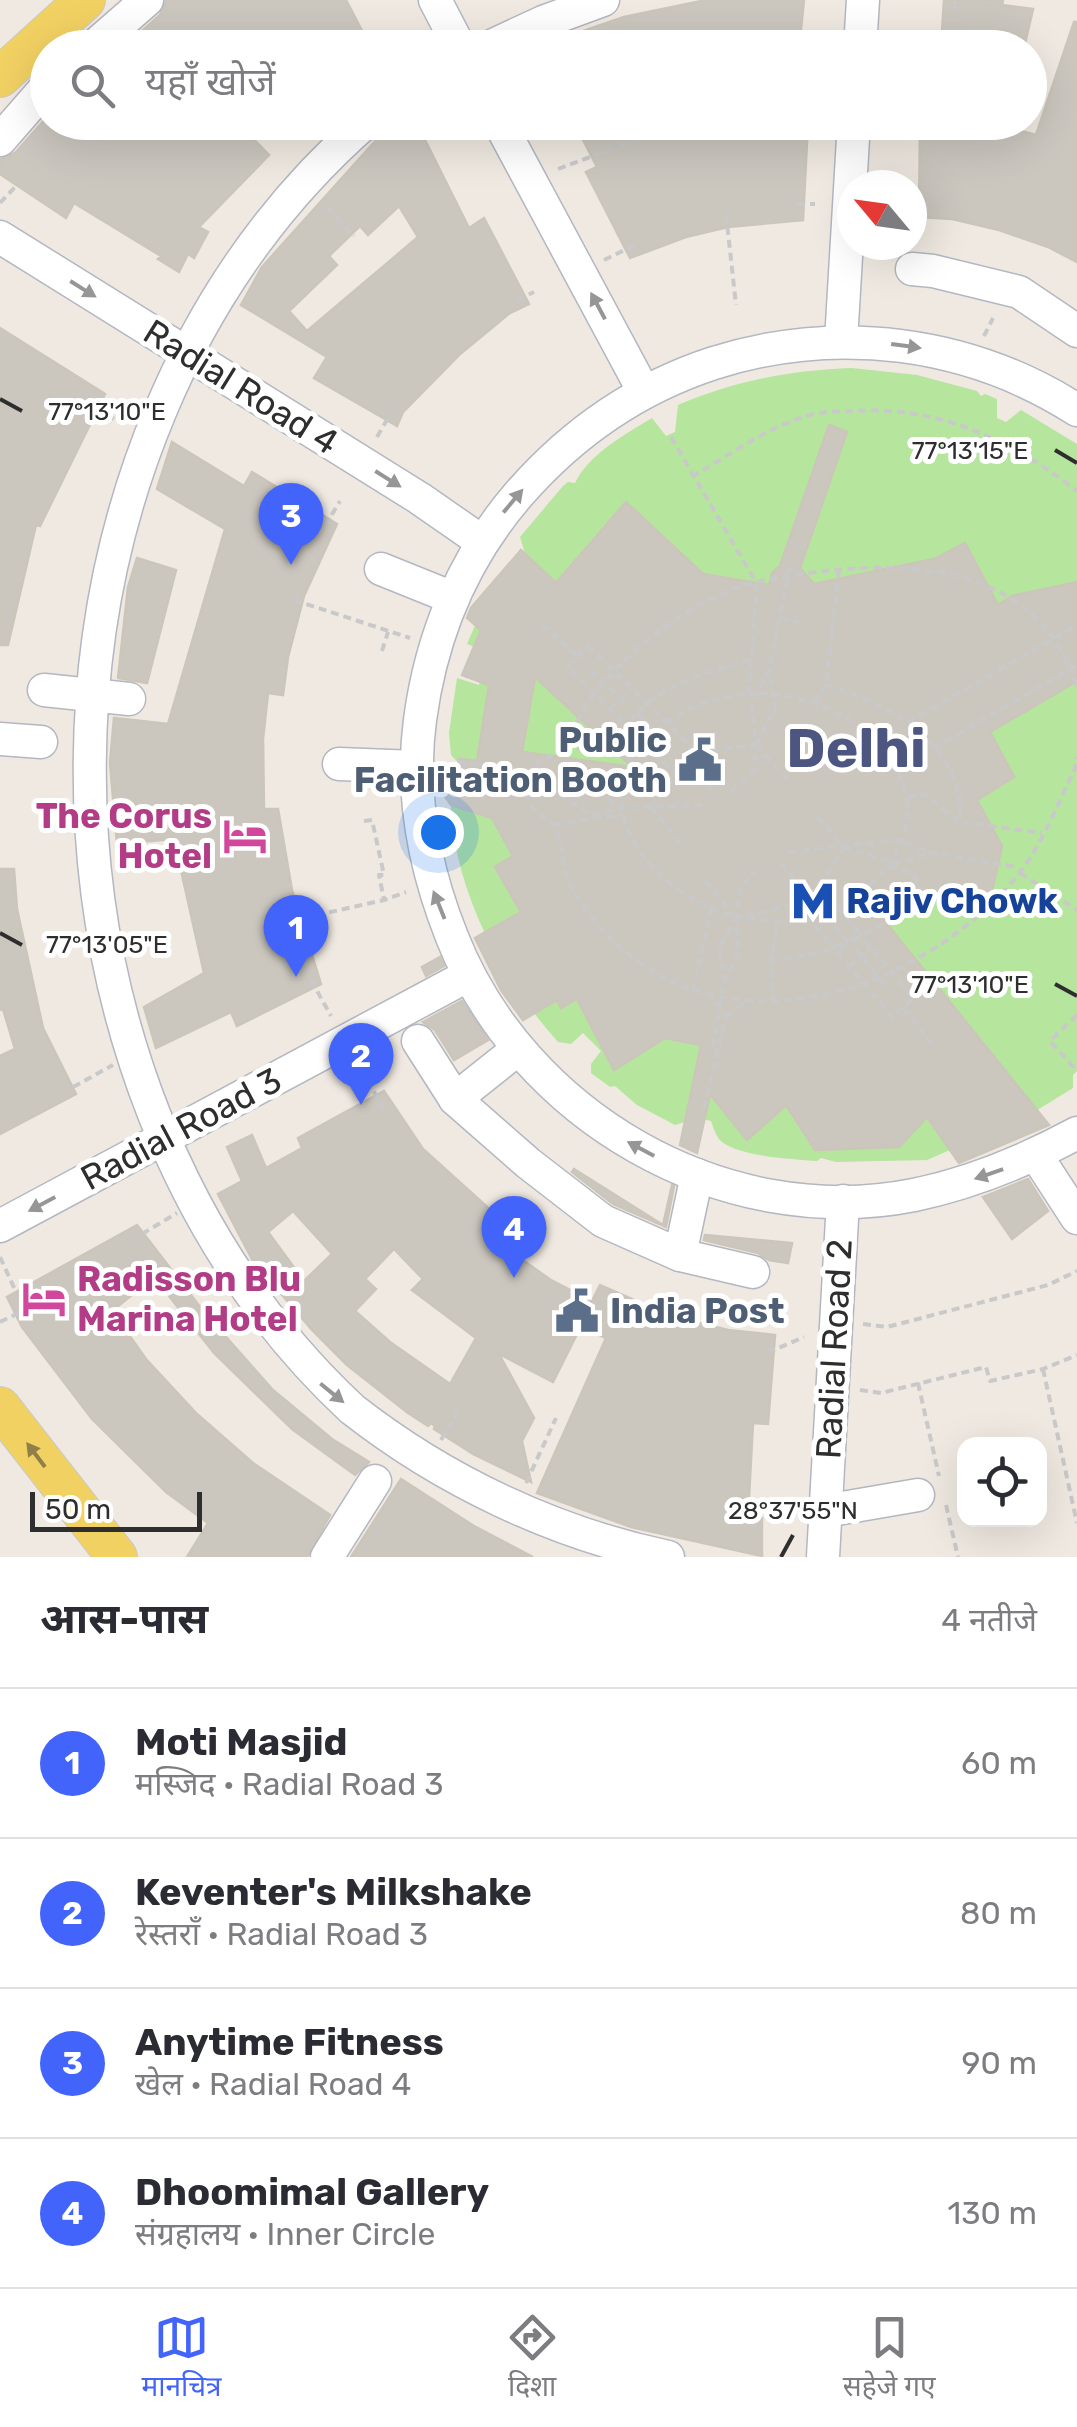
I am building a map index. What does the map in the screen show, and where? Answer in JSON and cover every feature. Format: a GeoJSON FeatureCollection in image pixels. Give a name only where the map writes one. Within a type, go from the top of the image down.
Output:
{"type":"FeatureCollection","features":[{"type":"Feature","properties":{"kind":"main road"},"geometry":{"type":"LineString","coordinates":[[57,30],[84,0]]}},
{"type":"Feature","properties":{"kind":"main road"},"geometry":{"type":"LineString","coordinates":[[0,77],[30,55]]}},
{"type":"Feature","properties":{"kind":"main road"},"geometry":{"type":"LineString","coordinates":[[0,1407],[117,1557]]}},
{"type":"Feature","properties":{"kind":"street"},"geometry":{"type":"LineString","coordinates":[[113,30],[147,0]]}},
{"type":"Feature","properties":{"kind":"street"},"geometry":{"type":"LineString","coordinates":[[435,0],[451,30]]}},
{"type":"Feature","properties":{"kind":"street"},"geometry":{"type":"LineString","coordinates":[[526,30],[603,0]]}},
{"type":"Feature","properties":{"kind":"street"},"geometry":{"type":"LineString","coordinates":[[861,30],[863,0]]}},
{"type":"Feature","properties":{"kind":"street"},"geometry":{"type":"LineString","coordinates":[[0,140],[30,106]]}},
{"type":"Feature","properties":{"kind":"street"},"geometry":{"type":"LineString","coordinates":[[141,382],[223,259],[260,217],[345,140]]}},
{"type":"Feature","properties":{"kind":"street"},"geometry":{"type":"LineString","coordinates":[[509,140],[644,392]]}},
{"type":"Feature","properties":{"kind":"street"},"geometry":{"type":"LineString","coordinates":[[841,341],[853,140]]}},
{"type":"Feature","properties":{"kind":"street","name":"Radial Road 4"},"geometry":{"type":"LineString","coordinates":[[0,237],[419,498],[481,541]]}},
{"type":"Feature","properties":{"kind":"street"},"geometry":{"type":"LineString","coordinates":[[912,268],[1019,292],[1077,332]]}},
{"type":"Feature","properties":{"kind":"street"},"geometry":{"type":"LineString","coordinates":[[1077,410],[1044,389],[972,360],[908,345],[841,341],[773,347],[740,355],[691,370],[644,392],[606,415],[549,462],[481,541],[439,635],[424,689],[416,770],[417,801],[432,886],[467,976],[541,1076],[588,1116],[640,1150],[697,1175],[778,1196],[843,1200],[911,1196],[986,1176],[1077,1132]]}},
{"type":"Feature","properties":{"kind":"street"},"geometry":{"type":"LineString","coordinates":[[381,569],[453,598]]}},
{"type":"Feature","properties":{"kind":"street"},"geometry":{"type":"LineString","coordinates":[[40,777],[46,675],[130,693]]}},
{"type":"Feature","properties":{"kind":"street"},"geometry":{"type":"LineString","coordinates":[[0,739],[41,742]]}},
{"type":"Feature","properties":{"kind":"street"},"geometry":{"type":"LineString","coordinates":[[339,764],[416,770]]}},
{"type":"Feature","properties":{"kind":"street","name":"Radial Road 3"},"geometry":{"type":"LineString","coordinates":[[0,1226],[129,1139],[467,976]]}},
{"type":"Feature","properties":{"kind":"street"},"geometry":{"type":"LineString","coordinates":[[418,1041],[455,1098],[602,1222],[680,1255],[753,1272]]}},
{"type":"Feature","properties":{"kind":"street"},"geometry":{"type":"LineString","coordinates":[[455,1098],[518,1049]]}},
{"type":"Feature","properties":{"kind":"street"},"geometry":{"type":"LineString","coordinates":[[129,1139],[161,1201],[204,1260],[296,1362],[366,1420],[442,1470],[524,1511],[610,1542],[668,1557]]}},
{"type":"Feature","properties":{"kind":"street"},"geometry":{"type":"LineString","coordinates":[[1036,1155],[1077,1218]]}},
{"type":"Feature","properties":{"kind":"street"},"geometry":{"type":"LineString","coordinates":[[680,1255],[697,1175]]}},
{"type":"Feature","properties":{"kind":"street","name":"Radial Road 2"},"geometry":{"type":"LineString","coordinates":[[824,1557],[843,1200]]}},
{"type":"Feature","properties":{"kind":"street"},"geometry":{"type":"LineString","coordinates":[[326,1557],[376,1481]]}},
{"type":"Feature","properties":{"kind":"street"},"geometry":{"type":"LineString","coordinates":[[825,1510],[934,1491]]}},
{"type":"Feature","properties":{"kind":"path"},"geometry":{"type":"LineString","coordinates":[[954,9],[955,0]]}},
{"type":"Feature","properties":{"kind":"path"},"geometry":{"type":"LineString","coordinates":[[530,180],[632,140]]}},
{"type":"Feature","properties":{"kind":"path"},"geometry":{"type":"LineString","coordinates":[[0,203],[17,185]]}},
{"type":"Feature","properties":{"kind":"path"},"geometry":{"type":"LineString","coordinates":[[317,196],[354,236]]}},
{"type":"Feature","properties":{"kind":"path"},"geometry":{"type":"LineString","coordinates":[[797,204],[814,204]]}},
{"type":"Feature","properties":{"kind":"path"},"geometry":{"type":"LineString","coordinates":[[726,214],[736,306]]}},
{"type":"Feature","properties":{"kind":"path"},"geometry":{"type":"LineString","coordinates":[[604,260],[635,245]]}},
{"type":"Feature","properties":{"kind":"path"},"geometry":{"type":"LineString","coordinates":[[517,300],[534,292]]}},
{"type":"Feature","properties":{"kind":"path"},"geometry":{"type":"LineString","coordinates":[[98,409],[114,419]]}},
{"type":"Feature","properties":{"kind":"path"},"geometry":{"type":"LineString","coordinates":[[692,477],[773,429],[816,413],[912,411],[1002,441],[1077,491]]}},
{"type":"Feature","properties":{"kind":"path"},"geometry":{"type":"LineString","coordinates":[[377,438],[391,414]]}},
{"type":"Feature","properties":{"kind":"path"},"geometry":{"type":"LineString","coordinates":[[671,438],[756,584],[749,694]]}},
{"type":"Feature","properties":{"kind":"path"},"geometry":{"type":"LineString","coordinates":[[325,526],[340,501]]}},
{"type":"Feature","properties":{"kind":"path"},"geometry":{"type":"LineString","coordinates":[[732,791],[754,771],[756,746],[751,704],[769,670],[791,561]]}},
{"type":"Feature","properties":{"kind":"path"},"geometry":{"type":"LineString","coordinates":[[563,752],[583,710],[622,662],[673,621],[723,592],[797,574],[919,568],[964,578],[1009,596],[1055,638],[1074,667],[1077,686]]}},
{"type":"Feature","properties":{"kind":"path"},"geometry":{"type":"LineString","coordinates":[[815,704],[826,685],[839,570]]}},
{"type":"Feature","properties":{"kind":"path"},"geometry":{"type":"LineString","coordinates":[[294,600],[419,641]]}},
{"type":"Feature","properties":{"kind":"path"},"geometry":{"type":"LineString","coordinates":[[781,618],[799,622]]}},
{"type":"Feature","properties":{"kind":"path"},"geometry":{"type":"LineString","coordinates":[[542,624],[577,656]]}},
{"type":"Feature","properties":{"kind":"path"},"geometry":{"type":"LineString","coordinates":[[908,722],[1077,625]]}},
{"type":"Feature","properties":{"kind":"path"},"geometry":{"type":"LineString","coordinates":[[382,651],[388,631]]}},
{"type":"Feature","properties":{"kind":"path"},"geometry":{"type":"LineString","coordinates":[[677,774],[567,667],[577,656],[588,646],[698,753]]}},
{"type":"Feature","properties":{"kind":"path"},"geometry":{"type":"LineString","coordinates":[[616,744],[636,713],[655,697],[699,674],[752,660]]}},
{"type":"Feature","properties":{"kind":"path"},"geometry":{"type":"LineString","coordinates":[[934,748],[1074,667]]}},
{"type":"Feature","properties":{"kind":"path"},"geometry":{"type":"LineString","coordinates":[[591,670],[623,701]]}},
{"type":"Feature","properties":{"kind":"path"},"geometry":{"type":"LineString","coordinates":[[756,746],[774,708],[769,670]]}},
{"type":"Feature","properties":{"kind":"path"},"geometry":{"type":"LineString","coordinates":[[826,685],[856,694],[908,722],[934,748],[956,786],[962,808],[960,822]]}},
{"type":"Feature","properties":{"kind":"path"},"geometry":{"type":"LineString","coordinates":[[610,709],[623,701],[631,688]]}},
{"type":"Feature","properties":{"kind":"path"},"geometry":{"type":"LineString","coordinates":[[749,694],[789,696],[815,704],[846,717],[876,741],[896,768],[907,798],[906,830],[889,866],[870,885],[841,904],[778,921],[748,919],[711,909],[668,886],[636,846],[623,814],[624,779],[636,750],[649,735],[703,703],[749,694]]}},
{"type":"Feature","properties":{"kind":"path"},"geometry":{"type":"LineString","coordinates":[[627,726],[648,704]]}},
{"type":"Feature","properties":{"kind":"path"},"geometry":{"type":"LineString","coordinates":[[638,714],[676,750]]}},
{"type":"Feature","properties":{"kind":"path"},"geometry":{"type":"LineString","coordinates":[[523,780],[540,760],[563,752],[608,741],[636,750]]}},
{"type":"Feature","properties":{"kind":"path"},"geometry":{"type":"LineString","coordinates":[[652,807],[698,753],[756,746]]}},
{"type":"Feature","properties":{"kind":"path"},"geometry":{"type":"LineString","coordinates":[[756,746],[790,783]]}},
{"type":"Feature","properties":{"kind":"path"},"geometry":{"type":"LineString","coordinates":[[523,780],[533,808],[555,825],[568,882],[612,943],[648,970],[694,991],[772,1004],[832,995],[880,978],[912,963],[989,906],[1042,833],[1075,769],[1077,757]]}},
{"type":"Feature","properties":{"kind":"path"},"geometry":{"type":"LineString","coordinates":[[451,782],[454,761],[502,767],[501,788]]}},
{"type":"Feature","properties":{"kind":"path"},"geometry":{"type":"LineString","coordinates":[[687,764],[714,791]]}},
{"type":"Feature","properties":{"kind":"path"},"geometry":{"type":"LineString","coordinates":[[416,770],[523,780]]}},
{"type":"Feature","properties":{"kind":"path"},"geometry":{"type":"LineString","coordinates":[[467,784],[560,794],[600,792],[619,808]]}},
{"type":"Feature","properties":{"kind":"path"},"geometry":{"type":"LineString","coordinates":[[560,794],[594,816],[619,808],[702,805]]}},
{"type":"Feature","properties":{"kind":"path"},"geometry":{"type":"LineString","coordinates":[[907,798],[924,794],[960,822],[1042,833]]}},
{"type":"Feature","properties":{"kind":"path"},"geometry":{"type":"LineString","coordinates":[[652,807],[682,845]]}},
{"type":"Feature","properties":{"kind":"path"},"geometry":{"type":"LineString","coordinates":[[555,825],[623,814]]}},
{"type":"Feature","properties":{"kind":"path"},"geometry":{"type":"LineString","coordinates":[[818,817],[844,846],[895,863],[933,852]]}},
{"type":"Feature","properties":{"kind":"path"},"geometry":{"type":"LineString","coordinates":[[364,821],[372,820],[384,874],[379,875],[384,900]]}},
{"type":"Feature","properties":{"kind":"path"},"geometry":{"type":"LineString","coordinates":[[789,852],[898,840],[933,852],[1018,870],[1077,910]]}},
{"type":"Feature","properties":{"kind":"path"},"geometry":{"type":"LineString","coordinates":[[724,984],[719,948],[736,918],[798,904],[820,886],[844,846]]}},
{"type":"Feature","properties":{"kind":"path"},"geometry":{"type":"LineString","coordinates":[[780,864],[808,895]]}},
{"type":"Feature","properties":{"kind":"path"},"geometry":{"type":"LineString","coordinates":[[889,866],[914,874],[922,892]]}},
{"type":"Feature","properties":{"kind":"path"},"geometry":{"type":"LineString","coordinates":[[713,1047],[724,984],[739,952],[736,918],[740,888],[755,872]]}},
{"type":"Feature","properties":{"kind":"path"},"geometry":{"type":"LineString","coordinates":[[706,881],[736,918]]}},
{"type":"Feature","properties":{"kind":"path"},"geometry":{"type":"LineString","coordinates":[[798,904],[892,1017],[903,1008],[914,998],[820,886]]}},
{"type":"Feature","properties":{"kind":"path"},"geometry":{"type":"LineString","coordinates":[[291,920],[406,892]]}},
{"type":"Feature","properties":{"kind":"path"},"geometry":{"type":"LineString","coordinates":[[922,892],[989,906]]}},
{"type":"Feature","properties":{"kind":"path"},"geometry":{"type":"LineString","coordinates":[[771,961],[812,954],[856,940],[907,910],[922,892]]}},
{"type":"Feature","properties":{"kind":"path"},"geometry":{"type":"LineString","coordinates":[[818,906],[848,942]]}},
{"type":"Feature","properties":{"kind":"path"},"geometry":{"type":"LineString","coordinates":[[694,991],[711,909]]}},
{"type":"Feature","properties":{"kind":"path"},"geometry":{"type":"LineString","coordinates":[[273,916],[289,912]]}},
{"type":"Feature","properties":{"kind":"path"},"geometry":{"type":"LineString","coordinates":[[772,1004],[771,961],[778,921]]}},
{"type":"Feature","properties":{"kind":"path"},"geometry":{"type":"LineString","coordinates":[[837,952],[860,933]]}},
{"type":"Feature","properties":{"kind":"path"},"geometry":{"type":"LineString","coordinates":[[850,967],[871,947]]}},
{"type":"Feature","properties":{"kind":"path"},"geometry":{"type":"LineString","coordinates":[[855,949],[886,988]]}},
{"type":"Feature","properties":{"kind":"path"},"geometry":{"type":"LineString","coordinates":[[311,980],[336,1024]]}},
{"type":"Feature","properties":{"kind":"path"},"geometry":{"type":"LineString","coordinates":[[708,994],[726,1016]]}},
{"type":"Feature","properties":{"kind":"path"},"geometry":{"type":"LineString","coordinates":[[704,1108],[726,1016],[749,1000]]}},
{"type":"Feature","properties":{"kind":"path"},"geometry":{"type":"LineString","coordinates":[[903,1008],[933,1045]]}},
{"type":"Feature","properties":{"kind":"path"},"geometry":{"type":"LineString","coordinates":[[1077,1016],[1050,1041],[1077,1071]]}},
{"type":"Feature","properties":{"kind":"path"},"geometry":{"type":"LineString","coordinates":[[73,1087],[122,1060]]}},
{"type":"Feature","properties":{"kind":"path"},"geometry":{"type":"LineString","coordinates":[[361,1069],[385,1111]]}},
{"type":"Feature","properties":{"kind":"path"},"geometry":{"type":"LineString","coordinates":[[142,1234],[161,1201]]}},
{"type":"Feature","properties":{"kind":"path"},"geometry":{"type":"LineString","coordinates":[[0,1257],[16,1292]]}},
{"type":"Feature","properties":{"kind":"path"},"geometry":{"type":"LineString","coordinates":[[874,1326],[1048,1285],[1077,1271]]}},
{"type":"Feature","properties":{"kind":"path"},"geometry":{"type":"LineString","coordinates":[[0,1322],[25,1310]]}},
{"type":"Feature","properties":{"kind":"path"},"geometry":{"type":"LineString","coordinates":[[767,1350],[804,1337]]}},
{"type":"Feature","properties":{"kind":"path"},"geometry":{"type":"LineString","coordinates":[[881,1392],[986,1367],[990,1382],[1043,1369],[1077,1355]]}},
{"type":"Feature","properties":{"kind":"path"},"geometry":{"type":"LineString","coordinates":[[1043,1369],[1077,1523]]}},
{"type":"Feature","properties":{"kind":"path"},"geometry":{"type":"LineString","coordinates":[[918,1384],[934,1491],[958,1557]]}},
{"type":"Feature","properties":{"kind":"path"},"geometry":{"type":"LineString","coordinates":[[438,1444],[458,1410]]}},
{"type":"Feature","properties":{"kind":"path"},"geometry":{"type":"LineString","coordinates":[[522,1492],[556,1418]]}},
{"type":"Feature","properties":{"kind":"green space"},"geometry":{"type":"Polygon","coordinates":[[[852,368],[917,375],[977,391],[981,396],[997,399],[997,418],[1006,422],[1021,410],[1077,444],[1077,1071],[1073,1088],[1026,1117],[927,1160],[836,1162],[755,1154],[722,1142],[711,1121],[697,1118],[675,1125],[637,1105],[615,1086],[610,1087],[591,1073],[591,1064],[601,1051],[583,1033],[571,1044],[558,1042],[509,977],[473,905],[451,818],[453,798],[466,771],[451,755],[449,733],[457,678],[479,685],[489,652],[467,644],[496,577],[514,576],[527,560],[520,537],[563,486],[575,483],[598,454],[652,418],[666,436],[675,432],[678,405],[763,378],[852,368]]]}},
{"type":"Feature","properties":{"kind":"building"},"geometry":{"type":"Polygon","coordinates":[[[166,0],[346,0],[362,30],[143,30],[160,15],[166,0]]]}},
{"type":"Feature","properties":{"kind":"building"},"geometry":{"type":"Polygon","coordinates":[[[706,0],[804,0],[801,30],[586,30],[624,17],[706,0]]]}},
{"type":"Feature","properties":{"kind":"building"},"geometry":{"type":"Polygon","coordinates":[[[944,0],[1003,0],[1002,5],[1033,9],[1028,30],[942,30],[944,0]]]}},
{"type":"Feature","properties":{"kind":"building"},"geometry":{"type":"Polygon","coordinates":[[[1077,22],[1077,262],[999,230],[927,217],[927,170],[919,170],[920,140],[1047,140],[1047,102],[1077,22]]]}},
{"type":"Feature","properties":{"kind":"building"},"geometry":{"type":"Polygon","coordinates":[[[30,136],[30,140],[254,140],[269,155],[199,227],[208,232],[194,258],[188,254],[179,272],[158,259],[161,256],[74,203],[66,218],[0,174],[1,159],[15,153],[30,136]]]}},
{"type":"Feature","properties":{"kind":"building"},"geometry":{"type":"Polygon","coordinates":[[[376,140],[425,140],[469,228],[484,218],[529,304],[510,313],[459,355],[403,412],[397,426],[314,378],[327,357],[241,305],[262,267],[376,140]],[[399,206],[368,235],[360,226],[329,256],[337,265],[289,311],[307,331],[418,237],[399,206]]]}},
{"type":"Feature","properties":{"kind":"building"},"geometry":{"type":"Polygon","coordinates":[[[583,140],[807,140],[803,220],[728,227],[686,237],[630,258],[586,172],[597,167],[583,140]]]}},
{"type":"Feature","properties":{"kind":"building"},"geometry":{"type":"Polygon","coordinates":[[[0,328],[105,394],[40,526],[36,525],[8,645],[0,645],[0,328]]]}},
{"type":"Feature","properties":{"kind":"building"},"geometry":{"type":"Polygon","coordinates":[[[829,425],[847,432],[800,568],[814,584],[934,559],[965,543],[998,605],[1012,596],[1077,582],[1077,681],[990,732],[1014,777],[977,800],[1002,846],[992,891],[981,891],[978,905],[897,894],[895,909],[883,919],[1049,1125],[959,1163],[927,1117],[899,1147],[815,1150],[786,1105],[747,1140],[710,1094],[697,1153],[680,1145],[701,1045],[665,1038],[614,1070],[577,999],[561,1008],[557,1000],[523,1020],[501,990],[475,938],[521,912],[495,867],[513,856],[492,818],[451,805],[444,795],[438,794],[437,773],[457,775],[459,759],[477,761],[489,685],[462,675],[481,630],[467,618],[471,608],[521,550],[556,583],[626,502],[703,574],[769,585],[772,573],[780,566],[829,425]],[[535,677],[522,752],[632,767],[535,677]]]}},
{"type":"Feature","properties":{"kind":"building"},"geometry":{"type":"Polygon","coordinates":[[[172,442],[244,486],[252,472],[337,524],[304,596],[283,695],[268,693],[263,739],[264,809],[278,809],[292,890],[321,984],[237,1026],[231,1012],[156,1048],[144,1007],[204,973],[174,839],[117,844],[110,763],[114,718],[168,724],[225,529],[157,489],[172,442]]]}},
{"type":"Feature","properties":{"kind":"building"},"geometry":{"type":"Polygon","coordinates":[[[137,558],[176,570],[147,683],[118,678],[128,587],[137,558]]]}},
{"type":"Feature","properties":{"kind":"building"},"geometry":{"type":"Polygon","coordinates":[[[0,869],[14,869],[17,909],[43,1028],[76,1094],[0,1134],[0,1056],[15,1049],[3,1009],[0,1010],[0,869]]]}},
{"type":"Feature","properties":{"kind":"building"},"geometry":{"type":"Polygon","coordinates":[[[440,957],[444,966],[426,976],[422,967],[440,957]]]}},
{"type":"Feature","properties":{"kind":"building"},"geometry":{"type":"Polygon","coordinates":[[[462,1001],[488,1040],[454,1060],[435,1030],[423,1022],[462,1001]]]}},
{"type":"Feature","properties":{"kind":"building"},"geometry":{"type":"Polygon","coordinates":[[[384,1091],[423,1149],[506,1224],[494,1240],[551,1280],[592,1301],[600,1285],[671,1316],[728,1330],[775,1335],[768,1424],[753,1423],[748,1516],[762,1518],[762,1556],[631,1527],[537,1493],[606,1338],[581,1326],[553,1382],[499,1354],[534,1418],[522,1441],[531,1482],[473,1454],[434,1429],[431,1423],[428,1426],[347,1365],[253,1261],[218,1194],[242,1181],[227,1147],[252,1135],[266,1168],[302,1148],[298,1138],[384,1091]],[[293,1211],[268,1232],[304,1281],[332,1254],[293,1211]],[[394,1249],[365,1279],[376,1289],[355,1311],[390,1342],[450,1384],[476,1338],[412,1290],[423,1279],[394,1249]]]}},
{"type":"Feature","properties":{"kind":"building"},"geometry":{"type":"Polygon","coordinates":[[[574,1169],[663,1225],[674,1186],[666,1227],[613,1204],[572,1172],[574,1169]]]}},
{"type":"Feature","properties":{"kind":"building"},"geometry":{"type":"Polygon","coordinates":[[[1028,1179],[1048,1211],[1012,1239],[983,1197],[1028,1179]]]}},
{"type":"Feature","properties":{"kind":"building"},"geometry":{"type":"Polygon","coordinates":[[[137,1225],[204,1312],[273,1390],[332,1439],[369,1462],[355,1475],[292,1429],[214,1353],[154,1277],[112,1311],[146,1359],[197,1414],[253,1463],[330,1515],[307,1557],[187,1557],[208,1523],[166,1492],[92,1419],[22,1327],[7,1297],[137,1225]]]}},
{"type":"Feature","properties":{"kind":"building"},"geometry":{"type":"Polygon","coordinates":[[[705,1235],[792,1243],[788,1263],[704,1240],[705,1235]]]}},
{"type":"Feature","properties":{"kind":"building"},"geometry":{"type":"Polygon","coordinates":[[[401,1479],[474,1526],[533,1557],[351,1557],[401,1479]]]}},
{"type":"Feature","properties":{"kind":"place","name":"Anytime Fitness"},"geometry":{"type":"Point","coordinates":[291,565]}},
{"type":"Feature","properties":{"kind":"place","name":"Public Facilitation Booth"},"geometry":{"type":"Point","coordinates":[700,760]}},
{"type":"Feature","properties":{"kind":"place","name":"The Corus Hotel"},"geometry":{"type":"Point","coordinates":[245,836]}},
{"type":"Feature","properties":{"kind":"place","name":"Rajiv Chowk"},"geometry":{"type":"Point","coordinates":[813,901]}},
{"type":"Feature","properties":{"kind":"place","name":"Moti Masjid"},"geometry":{"type":"Point","coordinates":[296,977]}},
{"type":"Feature","properties":{"kind":"place","name":"Keventer's Milkshake"},"geometry":{"type":"Point","coordinates":[361,1105]}},
{"type":"Feature","properties":{"kind":"place","name":"Dhoomimal Gallery"},"geometry":{"type":"Point","coordinates":[514,1278]}},
{"type":"Feature","properties":{"kind":"place","name":"Radisson Blu Marina Hotel"},"geometry":{"type":"Point","coordinates":[44,1299]}},
{"type":"Feature","properties":{"kind":"place","name":"India Post"},"geometry":{"type":"Point","coordinates":[577,1311]}},
{"type":"Feature","properties":{"kind":"district","name":"Delhi"},"geometry":{"type":"Point","coordinates":[856,748]}}]}
